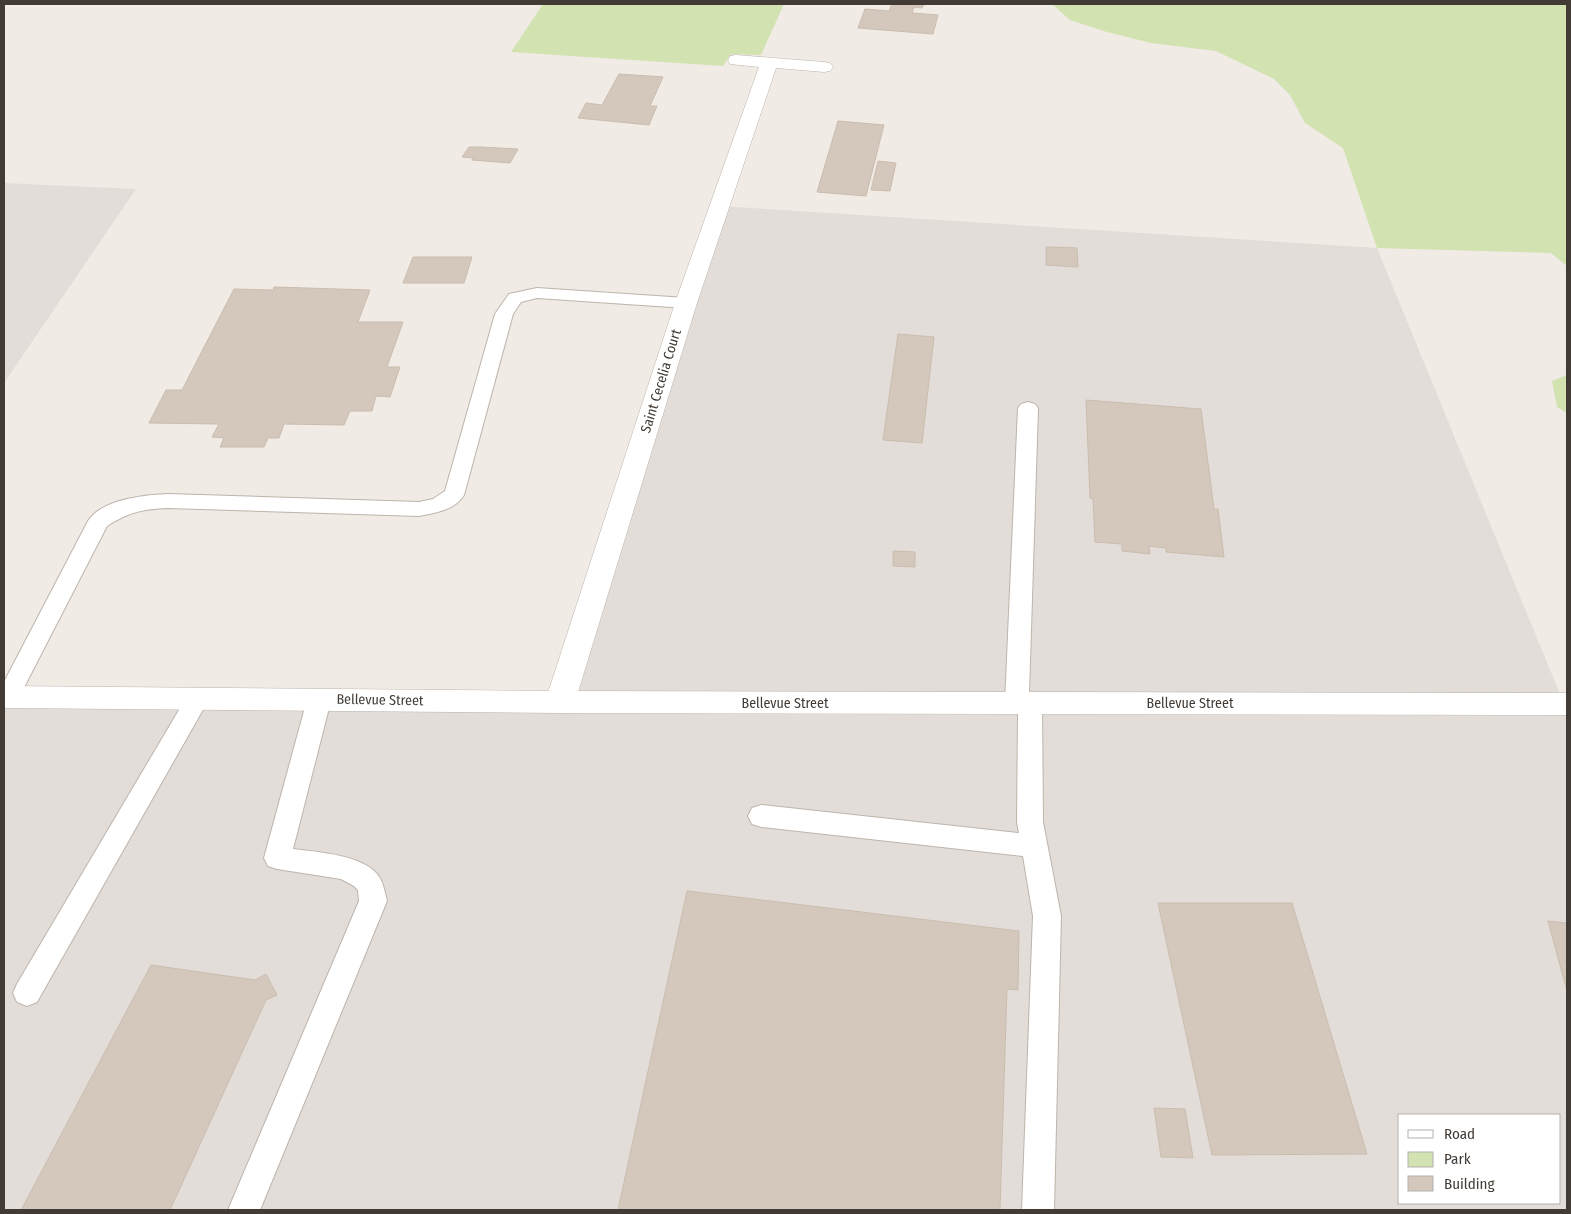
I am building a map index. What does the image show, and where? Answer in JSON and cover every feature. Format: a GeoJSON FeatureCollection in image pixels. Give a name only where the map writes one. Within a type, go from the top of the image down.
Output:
{"type":"FeatureCollection","features":[{"type":"Feature","properties":{"kind":"street"},"geometry":{"type":"LineString","coordinates":[[736,60],[824,67]]}},
{"type":"Feature","properties":{"kind":"street","name":"Saint Cecelia Court"},"geometry":{"type":"LineString","coordinates":[[560,702],[686,303],[769,62]]}},
{"type":"Feature","properties":{"kind":"street","name":"Bellevue Street"},"geometry":{"type":"LineString","coordinates":[[6,697],[560,702],[1566,706]]}},
{"type":"Feature","properties":{"kind":"lane"},"geometry":{"type":"LineString","coordinates":[[6,697],[99,521],[116,510],[133,503],[168,501],[419,509],[439,505],[454,495],[504,314],[515,298],[537,293],[686,303]]}},
{"type":"Feature","properties":{"kind":"lane"},"geometry":{"type":"LineString","coordinates":[[1028,408],[1023,703],[1030,822],[1047,916],[1038,1210]]}},
{"type":"Feature","properties":{"kind":"lane"},"geometry":{"type":"LineString","coordinates":[[27,993],[197,699]]}},
{"type":"Feature","properties":{"kind":"lane"},"geometry":{"type":"LineString","coordinates":[[244,1210],[373,901],[370,885],[360,875],[345,868],[277,858],[318,700]]}},
{"type":"Feature","properties":{"kind":"lane"},"geometry":{"type":"LineString","coordinates":[[761,816],[1034,846]]}},
{"type":"Feature","properties":{"kind":"shaded area"},"geometry":{"type":"Polygon","coordinates":[[[4,183],[136,189],[4,383],[4,183]]]}},
{"type":"Feature","properties":{"kind":"shaded area"},"geometry":{"type":"Polygon","coordinates":[[[719,206],[1377,248],[1564,704],[1567,704],[1567,1210],[4,1210],[4,697],[560,702],[719,206]]]}},
{"type":"Feature","properties":{"kind":"green space"},"geometry":{"type":"Polygon","coordinates":[[[543,4],[784,4],[761,55],[731,54],[723,66],[511,52],[543,4]]]}},
{"type":"Feature","properties":{"kind":"green space"},"geometry":{"type":"Polygon","coordinates":[[[1052,4],[1567,4],[1567,266],[1551,253],[1377,248],[1343,148],[1305,123],[1290,95],[1274,79],[1216,51],[1151,43],[1070,20],[1052,4]]]}},
{"type":"Feature","properties":{"kind":"green space"},"geometry":{"type":"Polygon","coordinates":[[[1567,375],[1567,413],[1557,407],[1552,381],[1567,375]]]}},
{"type":"Feature","properties":{"kind":"building"},"geometry":{"type":"Polygon","coordinates":[[[892,4],[924,4],[922,8],[914,7],[912,13],[938,15],[933,34],[858,28],[865,9],[889,11],[892,4]]]}},
{"type":"Feature","properties":{"kind":"building"},"geometry":{"type":"Polygon","coordinates":[[[619,74],[663,77],[650,106],[657,106],[649,125],[578,118],[586,103],[602,105],[619,74]]]}},
{"type":"Feature","properties":{"kind":"building"},"geometry":{"type":"Polygon","coordinates":[[[838,121],[884,125],[866,196],[817,192],[838,121]]]}},
{"type":"Feature","properties":{"kind":"building"},"geometry":{"type":"Polygon","coordinates":[[[469,147],[518,149],[510,163],[472,160],[473,158],[462,157],[469,147]]]}},
{"type":"Feature","properties":{"kind":"building"},"geometry":{"type":"Polygon","coordinates":[[[878,161],[896,163],[890,191],[871,190],[878,161]]]}},
{"type":"Feature","properties":{"kind":"building"},"geometry":{"type":"Polygon","coordinates":[[[1046,247],[1077,248],[1078,267],[1046,265],[1046,247]]]}},
{"type":"Feature","properties":{"kind":"building"},"geometry":{"type":"Polygon","coordinates":[[[413,257],[472,257],[464,283],[403,283],[413,257]]]}},
{"type":"Feature","properties":{"kind":"building"},"geometry":{"type":"Polygon","coordinates":[[[274,287],[370,290],[358,322],[403,322],[387,367],[400,367],[390,397],[376,396],[372,411],[350,411],[344,425],[284,424],[279,438],[268,438],[264,447],[220,447],[224,438],[212,437],[219,424],[149,423],[166,390],[182,390],[234,289],[273,290],[274,287]]]}},
{"type":"Feature","properties":{"kind":"building"},"geometry":{"type":"Polygon","coordinates":[[[898,334],[934,337],[922,443],[883,440],[898,334]]]}},
{"type":"Feature","properties":{"kind":"building"},"geometry":{"type":"Polygon","coordinates":[[[1086,400],[1201,409],[1214,509],[1218,509],[1224,557],[1166,552],[1166,548],[1149,546],[1150,554],[1122,551],[1122,544],[1095,542],[1093,499],[1090,498],[1086,400]]]}},
{"type":"Feature","properties":{"kind":"building"},"geometry":{"type":"Polygon","coordinates":[[[893,551],[915,552],[915,567],[893,566],[893,551]]]}},
{"type":"Feature","properties":{"kind":"building"},"geometry":{"type":"Polygon","coordinates":[[[687,891],[1019,931],[1018,990],[1007,989],[1000,1210],[618,1210],[687,891]]]}},
{"type":"Feature","properties":{"kind":"building"},"geometry":{"type":"Polygon","coordinates":[[[1158,903],[1292,903],[1367,1154],[1212,1155],[1158,903]]]}},
{"type":"Feature","properties":{"kind":"building"},"geometry":{"type":"Polygon","coordinates":[[[1548,921],[1567,923],[1567,991],[1548,921]]]}},
{"type":"Feature","properties":{"kind":"building"},"geometry":{"type":"Polygon","coordinates":[[[151,965],[255,980],[266,974],[277,995],[266,1000],[170,1210],[21,1210],[151,965]]]}},
{"type":"Feature","properties":{"kind":"building"},"geometry":{"type":"Polygon","coordinates":[[[1154,1108],[1185,1109],[1193,1158],[1161,1157],[1154,1108]]]}}]}
